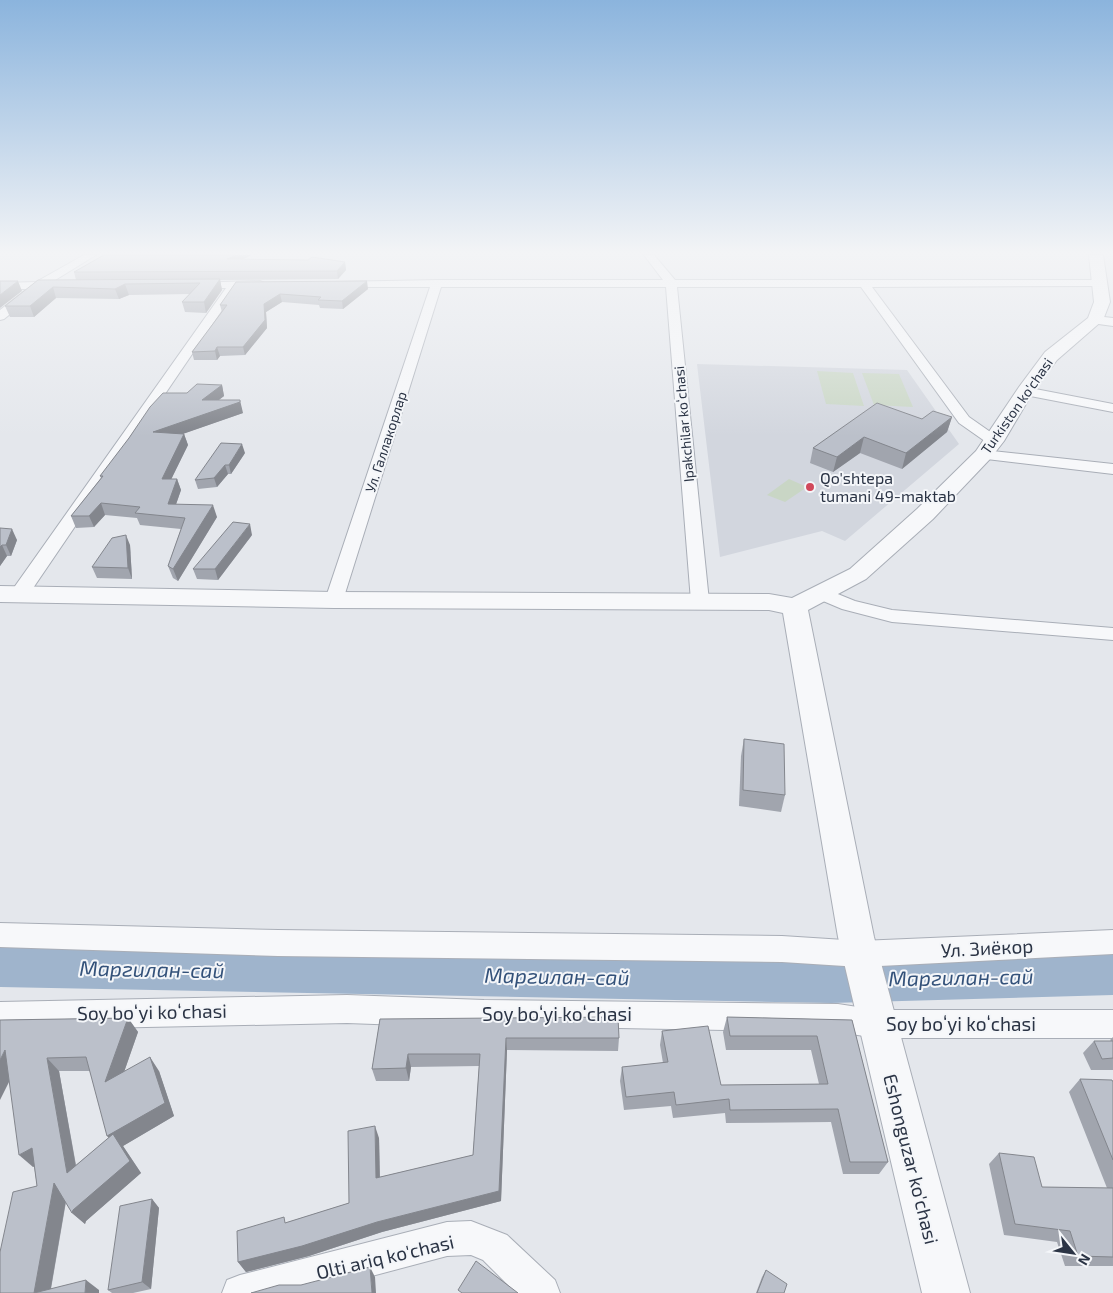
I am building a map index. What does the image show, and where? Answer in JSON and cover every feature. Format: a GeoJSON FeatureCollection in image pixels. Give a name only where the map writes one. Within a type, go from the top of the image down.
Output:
{"type":"FeatureCollection","features":[{"type":"Feature","properties":{"kind":"street"},"geometry":{"type":"LineString","coordinates":[[10,593],[211,315]]}},
{"type":"Feature","properties":{"kind":"street","name":"Ул. Галлакорлар"},"geometry":{"type":"LineString","coordinates":[[334,600],[426,315]]}},
{"type":"Feature","properties":{"kind":"street","name":"Ipakchilar koʻchasi"},"geometry":{"type":"LineString","coordinates":[[674,315],[700,602]]}},
{"type":"Feature","properties":{"kind":"street"},"geometry":{"type":"LineString","coordinates":[[888,315],[964,420],[989,448],[1113,469]]}},
{"type":"Feature","properties":{"kind":"street","name":"Turkiston ko'chasi"},"geometry":{"type":"LineString","coordinates":[[795,607],[858,574],[925,514],[989,448],[1025,391],[1051,356],[1104,321]]}},
{"type":"Feature","properties":{"kind":"street"},"geometry":{"type":"LineString","coordinates":[[1025,391],[1113,408]]}},
{"type":"Feature","properties":{"kind":"street"},"geometry":{"type":"LineString","coordinates":[[10,593],[334,600],[769,602],[795,607]]}},
{"type":"Feature","properties":{"kind":"street"},"geometry":{"type":"LineString","coordinates":[[823,594],[849,605],[892,616],[1113,634]]}},
{"type":"Feature","properties":{"kind":"street","name":"Eshonguzar ko'chasi"},"geometry":{"type":"LineString","coordinates":[[795,607],[858,946],[946,1293]]}},
{"type":"Feature","properties":{"kind":"street","name":"Ул. Зиёкор"},"geometry":{"type":"LineString","coordinates":[[0,935],[278,943],[782,949],[1113,942]]}},
{"type":"Feature","properties":{"kind":"street","name":"Soy boʻyi koʻchasi"},"geometry":{"type":"LineString","coordinates":[[0,1016],[347,1009],[484,1014],[629,1014],[838,1018],[877,1024],[1113,1024]]}},
{"type":"Feature","properties":{"kind":"street","name":"Olti ariq ko'chasi"},"geometry":{"type":"LineString","coordinates":[[240,1293],[447,1239],[471,1238],[495,1247],[542,1293]]}},
{"type":"Feature","properties":{"kind":"shaded area","name":"Qo'shtepa tumani 49-maktab"},"geometry":{"type":"Polygon","coordinates":[[[697,364],[907,370],[959,444],[845,541],[822,531],[720,557],[697,364]]]}},
{"type":"Feature","properties":{"kind":"green space"},"geometry":{"type":"Polygon","coordinates":[[[817,371],[853,373],[864,406],[826,404],[817,371]]]}},
{"type":"Feature","properties":{"kind":"green space"},"geometry":{"type":"Polygon","coordinates":[[[862,373],[899,374],[913,407],[874,405],[862,373]]]}},
{"type":"Feature","properties":{"kind":"green space"},"geometry":{"type":"Polygon","coordinates":[[[789,479],[807,487],[785,502],[767,495],[789,479]]]}},
{"type":"Feature","properties":{"kind":"building"},"geometry":{"type":"Polygon","coordinates":[[[219,315],[265,315],[265,320],[243,347],[217,347],[215,351],[192,352],[219,315]]]}},
{"type":"Feature","properties":{"kind":"building"},"geometry":{"type":"Polygon","coordinates":[[[197,384],[222,385],[202,400],[240,400],[240,402],[153,432],[184,434],[162,479],[177,479],[168,504],[213,505],[173,569],[168,566],[185,518],[135,513],[140,507],[101,503],[89,516],[71,516],[103,476],[100,476],[150,407],[163,393],[187,393],[197,384]]]}},
{"type":"Feature","properties":{"kind":"building"},"geometry":{"type":"Polygon","coordinates":[[[877,403],[922,419],[933,411],[952,417],[906,453],[864,437],[837,457],[813,448],[877,403]]]}},
{"type":"Feature","properties":{"kind":"building"},"geometry":{"type":"Polygon","coordinates":[[[221,443],[242,444],[229,465],[225,465],[214,478],[195,480],[221,443]]]}},
{"type":"Feature","properties":{"kind":"building"},"geometry":{"type":"Polygon","coordinates":[[[233,522],[250,524],[215,569],[193,569],[233,522]]]}},
{"type":"Feature","properties":{"kind":"building"},"geometry":{"type":"Polygon","coordinates":[[[0,528],[12,529],[6,545],[0,547],[0,528]]]}},
{"type":"Feature","properties":{"kind":"building"},"geometry":{"type":"Polygon","coordinates":[[[126,535],[128,568],[92,567],[112,538],[126,535]]]}},
{"type":"Feature","properties":{"kind":"building"},"geometry":{"type":"Polygon","coordinates":[[[744,739],[784,744],[785,795],[743,790],[744,739]]]}},
{"type":"Feature","properties":{"kind":"building"},"geometry":{"type":"Polygon","coordinates":[[[618,1017],[619,1038],[506,1038],[499,1191],[377,1222],[302,1246],[238,1262],[237,1231],[284,1217],[285,1223],[349,1203],[348,1131],[375,1126],[376,1178],[473,1155],[480,1054],[408,1054],[406,1068],[372,1069],[380,1019],[618,1017]]]}},
{"type":"Feature","properties":{"kind":"building"},"geometry":{"type":"Polygon","coordinates":[[[727,1017],[852,1020],[888,1162],[850,1162],[838,1109],[730,1110],[729,1099],[676,1105],[674,1092],[626,1097],[622,1067],[668,1062],[662,1031],[708,1026],[721,1085],[828,1084],[817,1036],[730,1036],[727,1017]]]}},
{"type":"Feature","properties":{"kind":"building"},"geometry":{"type":"Polygon","coordinates":[[[128,1018],[105,1082],[150,1057],[165,1103],[107,1136],[86,1057],[47,1058],[67,1173],[113,1134],[130,1161],[73,1210],[72,1213],[54,1183],[34,1293],[0,1293],[0,1252],[13,1192],[37,1186],[32,1148],[19,1155],[5,1050],[0,1060],[0,1020],[128,1018]]]}},
{"type":"Feature","properties":{"kind":"building"},"geometry":{"type":"Polygon","coordinates":[[[1094,1041],[1113,1041],[1113,1058],[1102,1059],[1094,1041]]]}},
{"type":"Feature","properties":{"kind":"building"},"geometry":{"type":"Polygon","coordinates":[[[1080,1079],[1112,1080],[1113,1082],[1113,1160],[1080,1079]]]}},
{"type":"Feature","properties":{"kind":"building"},"geometry":{"type":"Polygon","coordinates":[[[999,1153],[1034,1157],[1042,1187],[1113,1188],[1113,1257],[1078,1256],[1070,1231],[1015,1224],[999,1153]]]}},
{"type":"Feature","properties":{"kind":"building"},"geometry":{"type":"Polygon","coordinates":[[[152,1199],[142,1282],[108,1290],[120,1206],[152,1199]]]}},
{"type":"Feature","properties":{"kind":"building"},"geometry":{"type":"Polygon","coordinates":[[[476,1261],[518,1293],[462,1293],[458,1290],[476,1261]]]}},
{"type":"Feature","properties":{"kind":"building"},"geometry":{"type":"Polygon","coordinates":[[[370,1267],[372,1293],[251,1293],[279,1285],[301,1285],[370,1267]]]}},
{"type":"Feature","properties":{"kind":"building"},"geometry":{"type":"Polygon","coordinates":[[[766,1270],[787,1284],[784,1293],[757,1293],[766,1270]]]}},
{"type":"Feature","properties":{"kind":"building"},"geometry":{"type":"Polygon","coordinates":[[[86,1280],[85,1293],[34,1293],[86,1280]]]}},
{"type":"Feature","properties":{"kind":"waterway","name":"Маргилан-сай"},"geometry":{"type":"LineString","coordinates":[[0,967],[831,982],[1113,974]]}},
{"type":"Feature","properties":{"kind":"place","name":"Qo'shtepa tumani 49-maktab"},"geometry":{"type":"Point","coordinates":[810,487]}}]}
